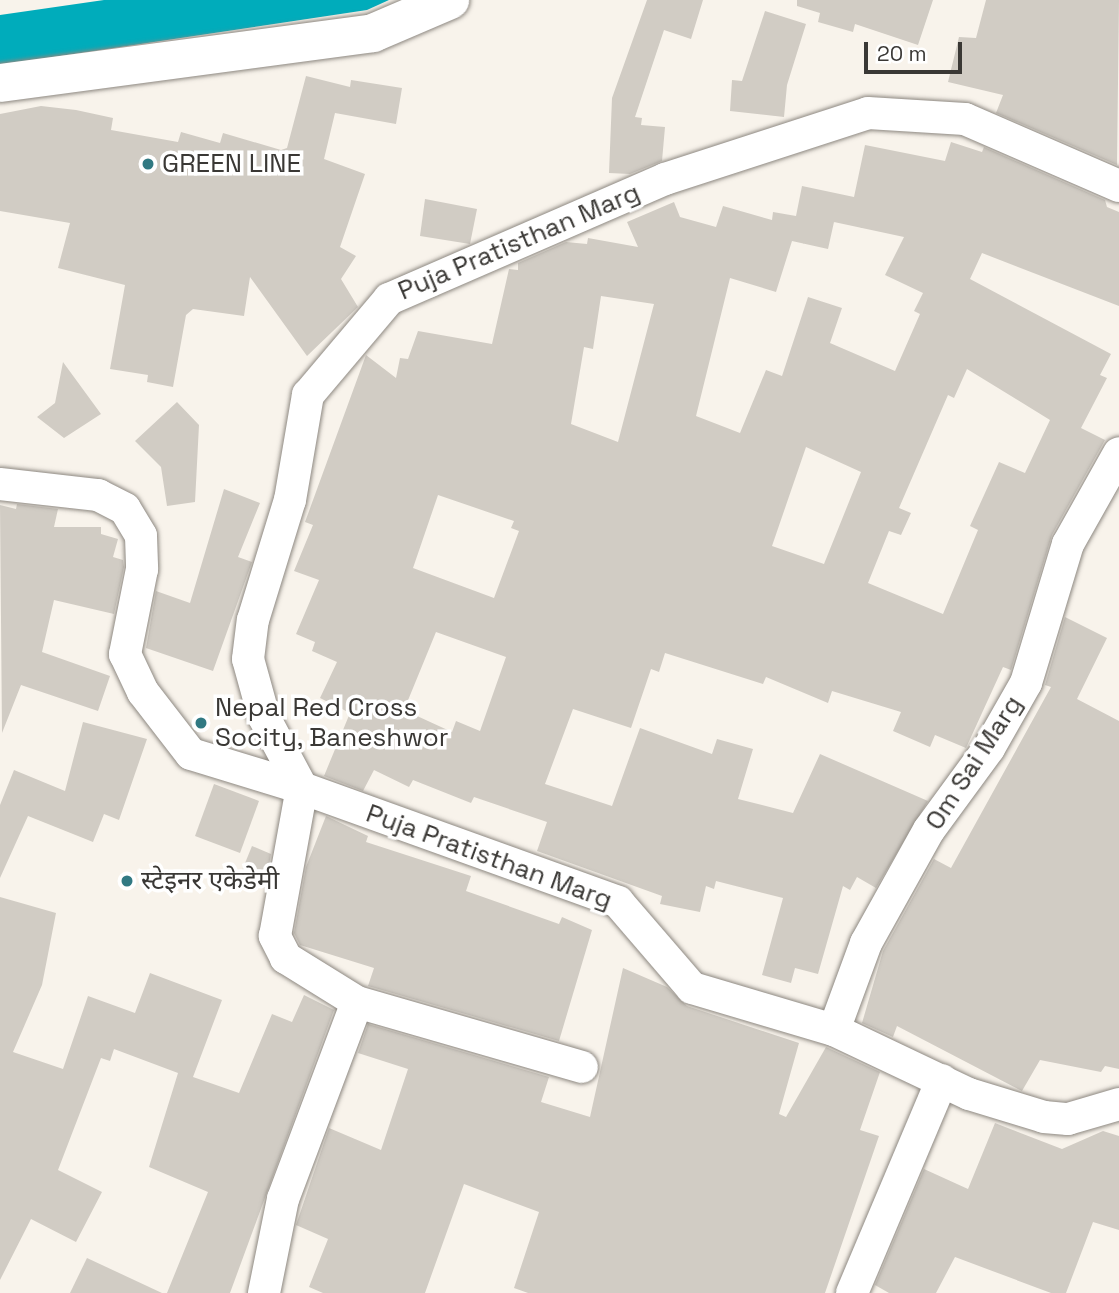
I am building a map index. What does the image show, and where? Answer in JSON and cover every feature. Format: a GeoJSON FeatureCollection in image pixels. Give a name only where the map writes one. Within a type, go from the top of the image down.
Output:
{"type":"FeatureCollection","features":[{"type":"Feature","properties":{"kind":"street"},"geometry":{"type":"LineString","coordinates":[[0,83],[373,33],[450,0]]}},
{"type":"Feature","properties":{"kind":"street","name":"Puja Pratisthan Marg"},"geometry":{"type":"LineString","coordinates":[[302,788],[264,718],[248,659],[253,620],[285,521],[308,395],[337,354],[388,299],[665,179],[868,113],[965,119],[1119,186]]}},
{"type":"Feature","properties":{"kind":"street","name":"Om Sai Marg"},"geometry":{"type":"LineString","coordinates":[[834,1030],[866,943],[929,830],[989,748],[1026,683],[1068,544],[1119,453]]}},
{"type":"Feature","properties":{"kind":"street","name":"Puja Pratisthan Marg"},"geometry":{"type":"LineString","coordinates":[[0,484],[98,495],[125,509],[141,536],[142,569],[125,654],[143,692],[191,754],[302,788],[618,902],[692,988],[834,1030],[942,1080],[1044,1117],[1068,1119],[1119,1104]]}},
{"type":"Feature","properties":{"kind":"street"},"geometry":{"type":"LineString","coordinates":[[302,788],[275,936],[286,958],[357,1002],[582,1067]]}},
{"type":"Feature","properties":{"kind":"street"},"geometry":{"type":"LineString","coordinates":[[264,1293],[283,1199],[357,1002]]}},
{"type":"Feature","properties":{"kind":"street"},"geometry":{"type":"LineString","coordinates":[[852,1293],[942,1080]]}},
{"type":"Feature","properties":{"kind":"water"},"geometry":{"type":"Polygon","coordinates":[[[104,0],[389,0],[367,10],[0,65],[0,15],[104,0]]]}},
{"type":"Feature","properties":{"kind":"building"},"geometry":{"type":"Polygon","coordinates":[[[647,0],[703,0],[691,39],[664,30],[635,117],[642,118],[641,125],[665,127],[662,161],[630,174],[609,173],[612,98],[647,0]]]}},
{"type":"Feature","properties":{"kind":"building"},"geometry":{"type":"Polygon","coordinates":[[[797,0],[933,0],[918,45],[855,24],[853,32],[818,22],[820,13],[797,6],[797,0]]]}},
{"type":"Feature","properties":{"kind":"building"},"geometry":{"type":"Polygon","coordinates":[[[986,0],[1119,0],[1117,165],[996,113],[1003,95],[948,82],[959,37],[976,38],[986,0]]]}},
{"type":"Feature","properties":{"kind":"building"},"geometry":{"type":"Polygon","coordinates":[[[765,11],[806,24],[787,85],[784,117],[730,111],[732,80],[742,81],[765,11]]]}},
{"type":"Feature","properties":{"kind":"building"},"geometry":{"type":"Polygon","coordinates":[[[306,76],[350,87],[351,80],[402,88],[396,124],[335,113],[324,159],[365,174],[340,247],[356,256],[341,279],[358,307],[307,356],[250,277],[244,316],[193,309],[186,315],[173,387],[147,382],[148,375],[110,369],[125,285],[58,268],[70,223],[0,211],[0,114],[41,106],[76,110],[113,118],[111,130],[178,142],[181,132],[220,143],[223,133],[281,150],[287,148],[306,76]]]}},
{"type":"Feature","properties":{"kind":"building"},"geometry":{"type":"Polygon","coordinates":[[[951,142],[982,152],[984,147],[1105,200],[1107,207],[1119,212],[1119,306],[982,253],[970,279],[1111,354],[1100,375],[1107,378],[1081,428],[1105,440],[1052,535],[1011,670],[1003,667],[966,748],[935,735],[930,747],[893,731],[901,712],[832,691],[828,703],[766,677],[763,684],[665,653],[659,672],[651,669],[631,728],[573,709],[545,784],[612,806],[640,728],[712,754],[717,739],[753,749],[738,799],[793,813],[820,754],[928,801],[876,888],[857,877],[850,890],[843,886],[818,974],[795,968],[791,983],[762,975],[783,898],[716,881],[714,889],[706,886],[700,912],[660,904],[662,896],[537,851],[547,822],[474,797],[471,803],[413,780],[409,787],[374,770],[363,791],[324,776],[350,713],[320,698],[337,662],[312,651],[315,642],[296,634],[319,580],[294,571],[313,525],[305,522],[366,355],[396,378],[400,358],[408,359],[418,331],[492,344],[509,269],[518,270],[518,263],[566,242],[587,244],[588,238],[638,247],[627,222],[674,202],[680,217],[716,227],[723,206],[772,220],[773,212],[796,216],[802,186],[854,197],[865,145],[945,161],[951,142]],[[834,222],[828,249],[792,241],[776,292],[730,278],[696,416],[740,433],[766,370],[782,376],[808,297],[842,308],[830,343],[895,371],[920,314],[914,311],[923,293],[885,275],[904,237],[834,222]],[[601,296],[593,349],[584,347],[571,424],[618,442],[654,304],[601,296]],[[967,369],[954,398],[948,395],[899,508],[911,513],[901,535],[889,531],[868,583],[943,614],[978,530],[970,526],[999,462],[1025,473],[1050,420],[967,369]],[[806,447],[772,546],[824,564],[861,472],[806,447]],[[438,495],[413,568],[494,598],[519,531],[511,528],[514,521],[438,495]],[[436,632],[404,710],[452,732],[456,721],[480,731],[506,657],[436,632]]]}},
{"type":"Feature","properties":{"kind":"building"},"geometry":{"type":"Polygon","coordinates":[[[425,199],[477,209],[470,244],[420,236],[425,199]]]}},
{"type":"Feature","properties":{"kind":"building"},"geometry":{"type":"Polygon","coordinates":[[[63,362],[101,414],[64,438],[37,417],[55,403],[63,362]]]}},
{"type":"Feature","properties":{"kind":"building"},"geometry":{"type":"Polygon","coordinates":[[[177,402],[199,425],[195,502],[167,506],[161,467],[135,441],[177,402]]]}},
{"type":"Feature","properties":{"kind":"building"},"geometry":{"type":"Polygon","coordinates":[[[224,489],[260,503],[238,557],[252,562],[213,671],[146,648],[156,591],[190,603],[224,489]]]}},
{"type":"Feature","properties":{"kind":"building"},"geometry":{"type":"Polygon","coordinates":[[[17,504],[58,509],[54,527],[101,527],[101,534],[118,539],[113,557],[123,560],[124,567],[114,614],[54,600],[42,652],[110,676],[98,711],[21,685],[2,733],[0,505],[16,509],[17,504]]]}},
{"type":"Feature","properties":{"kind":"building"},"geometry":{"type":"Polygon","coordinates":[[[1065,617],[1107,638],[1077,699],[1119,721],[1119,1069],[1105,1066],[1101,1072],[1040,1060],[1022,1091],[897,1026],[893,1037],[862,1023],[883,951],[934,859],[951,868],[1051,687],[1045,685],[1065,617]]]}},
{"type":"Feature","properties":{"kind":"building"},"geometry":{"type":"Polygon","coordinates":[[[83,722],[147,739],[119,820],[104,814],[93,842],[28,816],[0,878],[0,805],[14,770],[65,791],[83,722]]]}},
{"type":"Feature","properties":{"kind":"building"},"geometry":{"type":"Polygon","coordinates":[[[214,784],[259,801],[240,853],[195,836],[214,784]]]}},
{"type":"Feature","properties":{"kind":"building"},"geometry":{"type":"Polygon","coordinates":[[[326,816],[368,836],[366,842],[471,876],[466,891],[559,924],[562,917],[592,930],[559,1041],[368,986],[374,968],[300,945],[294,933],[306,867],[326,816]]]}},
{"type":"Feature","properties":{"kind":"building"},"geometry":{"type":"Polygon","coordinates":[[[252,846],[271,854],[266,882],[241,873],[252,846]]]}},
{"type":"Feature","properties":{"kind":"building"},"geometry":{"type":"Polygon","coordinates":[[[0,897],[56,913],[42,985],[13,1052],[63,1069],[88,996],[135,1013],[150,973],[222,1000],[193,1077],[239,1093],[272,1014],[292,1022],[304,995],[334,1010],[230,1293],[167,1293],[208,1192],[149,1167],[178,1073],[114,1049],[110,1061],[101,1058],[58,1170],[102,1192],[76,1242],[31,1219],[0,1280],[0,897]]]}},
{"type":"Feature","properties":{"kind":"building"},"geometry":{"type":"Polygon","coordinates":[[[623,968],[667,987],[687,1006],[799,1043],[779,1114],[786,1117],[826,1047],[880,1072],[860,1130],[879,1136],[825,1293],[528,1293],[514,1288],[539,1212],[464,1184],[425,1293],[323,1293],[309,1287],[328,1239],[296,1225],[329,1128],[381,1150],[408,1069],[358,1053],[368,1024],[549,1077],[541,1102],[590,1117],[623,968]]]}},
{"type":"Feature","properties":{"kind":"building"},"geometry":{"type":"Polygon","coordinates":[[[995,1123],[1062,1149],[1103,1131],[1119,1136],[1119,1230],[1093,1222],[1066,1293],[1051,1293],[955,1257],[936,1293],[889,1293],[875,1285],[924,1169],[968,1189],[995,1123]]]}},
{"type":"Feature","properties":{"kind":"building"},"geometry":{"type":"Polygon","coordinates":[[[87,1258],[162,1293],[70,1293],[87,1258]]]}},
{"type":"Feature","properties":{"kind":"place","name":"GREEN LINE"},"geometry":{"type":"Point","coordinates":[148,164]}},
{"type":"Feature","properties":{"kind":"place","name":"Nepal Red Cross Socity, Baneshwor"},"geometry":{"type":"Point","coordinates":[201,723]}},
{"type":"Feature","properties":{"kind":"place","name":"स्टेइनर एकेडेमी"},"geometry":{"type":"Point","coordinates":[127,881]}}]}
